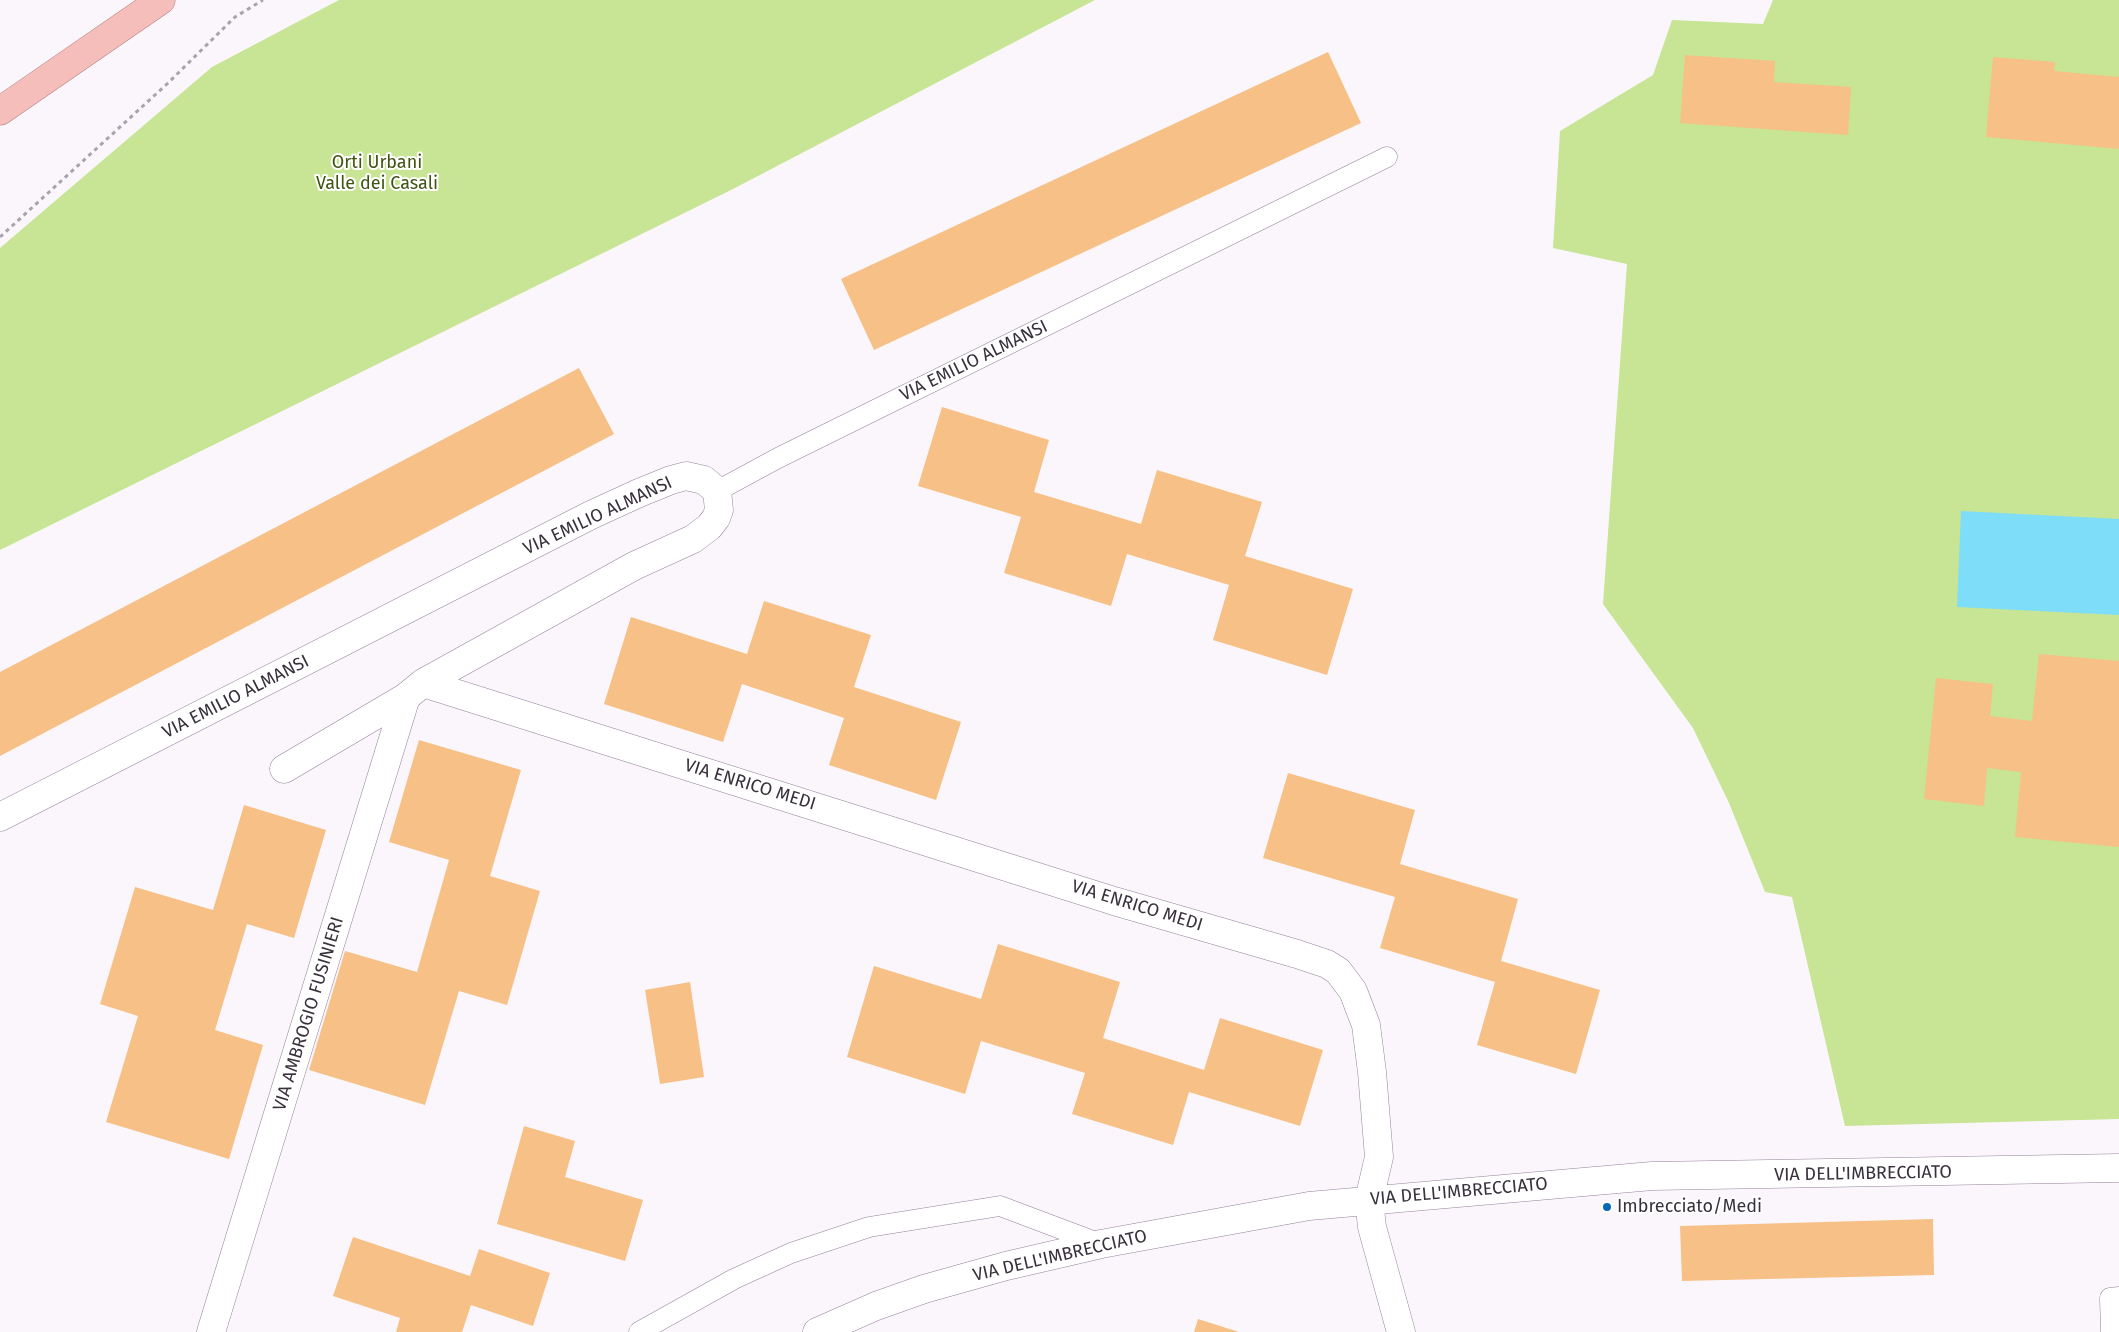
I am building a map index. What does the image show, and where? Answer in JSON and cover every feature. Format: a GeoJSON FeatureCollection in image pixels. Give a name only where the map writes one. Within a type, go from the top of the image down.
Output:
{"type":"FeatureCollection","features":[{"type":"Feature","properties":{"kind":"highway"},"geometry":{"type":"LineString","coordinates":[[0,111],[161,0]]}},
{"type":"Feature","properties":{"kind":"street","name":"VIA EMILIO ALMANSI"},"geometry":{"type":"LineString","coordinates":[[0,817],[591,515],[639,493],[686,476],[704,480],[717,491]]}},
{"type":"Feature","properties":{"kind":"street"},"geometry":{"type":"LineString","coordinates":[[284,769],[414,690],[634,566],[692,539],[710,526],[716,518],[719,510],[717,491]]}},
{"type":"Feature","properties":{"kind":"street","name":"VIA ENRICO MEDI"},"geometry":{"type":"LineString","coordinates":[[414,690],[1327,964],[1338,971],[1356,996],[1366,1025],[1379,1157],[1369,1200],[1372,1227],[1401,1332]]}},
{"type":"Feature","properties":{"kind":"street","name":"VIA AMBROGIO FUSINIERI"},"geometry":{"type":"LineString","coordinates":[[211,1332],[414,690]]}},
{"type":"Feature","properties":{"kind":"street","name":"VIA DELL'IMBRECCIATO"},"geometry":{"type":"LineString","coordinates":[[816,1332],[876,1306],[924,1289],[1006,1266],[1101,1244],[1309,1206],[1652,1176],[2119,1168]]}},
{"type":"Feature","properties":{"kind":"lane","name":"VIA EMILIO ALMANSI"},"geometry":{"type":"LineString","coordinates":[[717,491],[786,453],[1387,157]]}},
{"type":"Feature","properties":{"kind":"lane"},"geometry":{"type":"LineString","coordinates":[[639,1332],[742,1275],[791,1253],[869,1227],[1000,1206],[1101,1244]]}},
{"type":"Feature","properties":{"kind":"lane"},"geometry":{"type":"LineString","coordinates":[[2114,1327],[2110,1298],[2119,1297]]}},
{"type":"Feature","properties":{"kind":"path"},"geometry":{"type":"LineString","coordinates":[[0,237],[168,83],[235,17],[263,0]]}},
{"type":"Feature","properties":{"kind":"green space","name":"Orti Urbani Valle dei Casali"},"geometry":{"type":"Polygon","coordinates":[[[339,0],[1095,0],[733,189],[0,550],[0,248],[212,67],[339,0]]]}},
{"type":"Feature","properties":{"kind":"green space"},"geometry":{"type":"Polygon","coordinates":[[[1773,0],[2119,0],[2119,1119],[1845,1126],[1792,897],[1765,892],[1729,803],[1693,728],[1603,604],[1627,264],[1553,248],[1560,131],[1653,75],[1672,20],[1763,24],[1773,0]]]}},
{"type":"Feature","properties":{"kind":"water"},"geometry":{"type":"Polygon","coordinates":[[[1961,511],[2119,519],[2119,615],[1957,607],[1961,511]]]}},
{"type":"Feature","properties":{"kind":"building"},"geometry":{"type":"Polygon","coordinates":[[[1328,52],[1361,123],[874,350],[841,279],[1328,52]]]}},
{"type":"Feature","properties":{"kind":"building"},"geometry":{"type":"Polygon","coordinates":[[[1685,55],[1775,61],[1774,82],[1851,87],[1848,135],[1680,123],[1685,55]]]}},
{"type":"Feature","properties":{"kind":"building"},"geometry":{"type":"Polygon","coordinates":[[[1993,57],[2055,62],[2054,71],[2119,77],[2119,149],[1986,137],[1993,57]]]}},
{"type":"Feature","properties":{"kind":"building"},"geometry":{"type":"Polygon","coordinates":[[[579,368],[614,434],[0,756],[0,672],[579,368]]]}},
{"type":"Feature","properties":{"kind":"building"},"geometry":{"type":"Polygon","coordinates":[[[942,407],[1049,440],[1034,492],[1141,524],[1157,470],[1262,502],[1245,556],[1353,589],[1327,675],[1213,640],[1229,585],[1127,554],[1111,606],[1004,573],[1021,517],[918,486],[942,407]]]}},
{"type":"Feature","properties":{"kind":"building"},"geometry":{"type":"Polygon","coordinates":[[[764,601],[871,635],[854,687],[961,722],[936,800],[829,765],[844,718],[742,684],[723,742],[604,704],[631,617],[747,654],[764,601]]]}},
{"type":"Feature","properties":{"kind":"building"},"geometry":{"type":"Polygon","coordinates":[[[2039,654],[2119,661],[2119,847],[2015,837],[2021,772],[1987,768],[1984,806],[1924,799],[1936,678],[1993,684],[1990,716],[2032,721],[2039,654]]]}},
{"type":"Feature","properties":{"kind":"building"},"geometry":{"type":"Polygon","coordinates":[[[419,740],[521,770],[490,876],[540,891],[507,1005],[459,991],[425,1105],[309,1070],[345,951],[417,972],[449,860],[389,842],[419,740]]]}},
{"type":"Feature","properties":{"kind":"building"},"geometry":{"type":"Polygon","coordinates":[[[1288,773],[1415,810],[1400,864],[1518,899],[1501,961],[1600,990],[1576,1074],[1477,1045],[1495,982],[1380,948],[1395,897],[1263,858],[1288,773]]]}},
{"type":"Feature","properties":{"kind":"building"},"geometry":{"type":"Polygon","coordinates":[[[244,805],[326,830],[294,938],[247,924],[215,1030],[263,1045],[229,1159],[106,1122],[138,1016],[100,1004],[135,887],[213,910],[244,805]]]}},
{"type":"Feature","properties":{"kind":"building"},"geometry":{"type":"Polygon","coordinates":[[[998,944],[1120,982],[1103,1038],[1204,1070],[1220,1018],[1323,1050],[1300,1126],[1189,1092],[1173,1145],[1072,1114],[1085,1073],[981,1041],[965,1094],[847,1057],[874,966],[981,999],[998,944]]]}},
{"type":"Feature","properties":{"kind":"building"},"geometry":{"type":"Polygon","coordinates":[[[690,982],[704,1077],[660,1084],[645,990],[690,982]]]}},
{"type":"Feature","properties":{"kind":"building"},"geometry":{"type":"Polygon","coordinates":[[[524,1126],[575,1141],[565,1177],[643,1200],[625,1261],[497,1224],[524,1126]]]}},
{"type":"Feature","properties":{"kind":"building"},"geometry":{"type":"Polygon","coordinates":[[[1933,1219],[1934,1275],[1682,1281],[1680,1226],[1933,1219]]]}},
{"type":"Feature","properties":{"kind":"building"},"geometry":{"type":"Polygon","coordinates":[[[353,1237],[470,1276],[479,1249],[550,1273],[533,1326],[471,1305],[462,1332],[396,1332],[400,1318],[333,1296],[353,1237]]]}},
{"type":"Feature","properties":{"kind":"building"},"geometry":{"type":"Polygon","coordinates":[[[1198,1319],[1239,1332],[1194,1332],[1198,1319]]]}},
{"type":"Feature","properties":{"kind":"place","name":"Imbrecciato/Medi"},"geometry":{"type":"Point","coordinates":[1607,1207]}}]}
